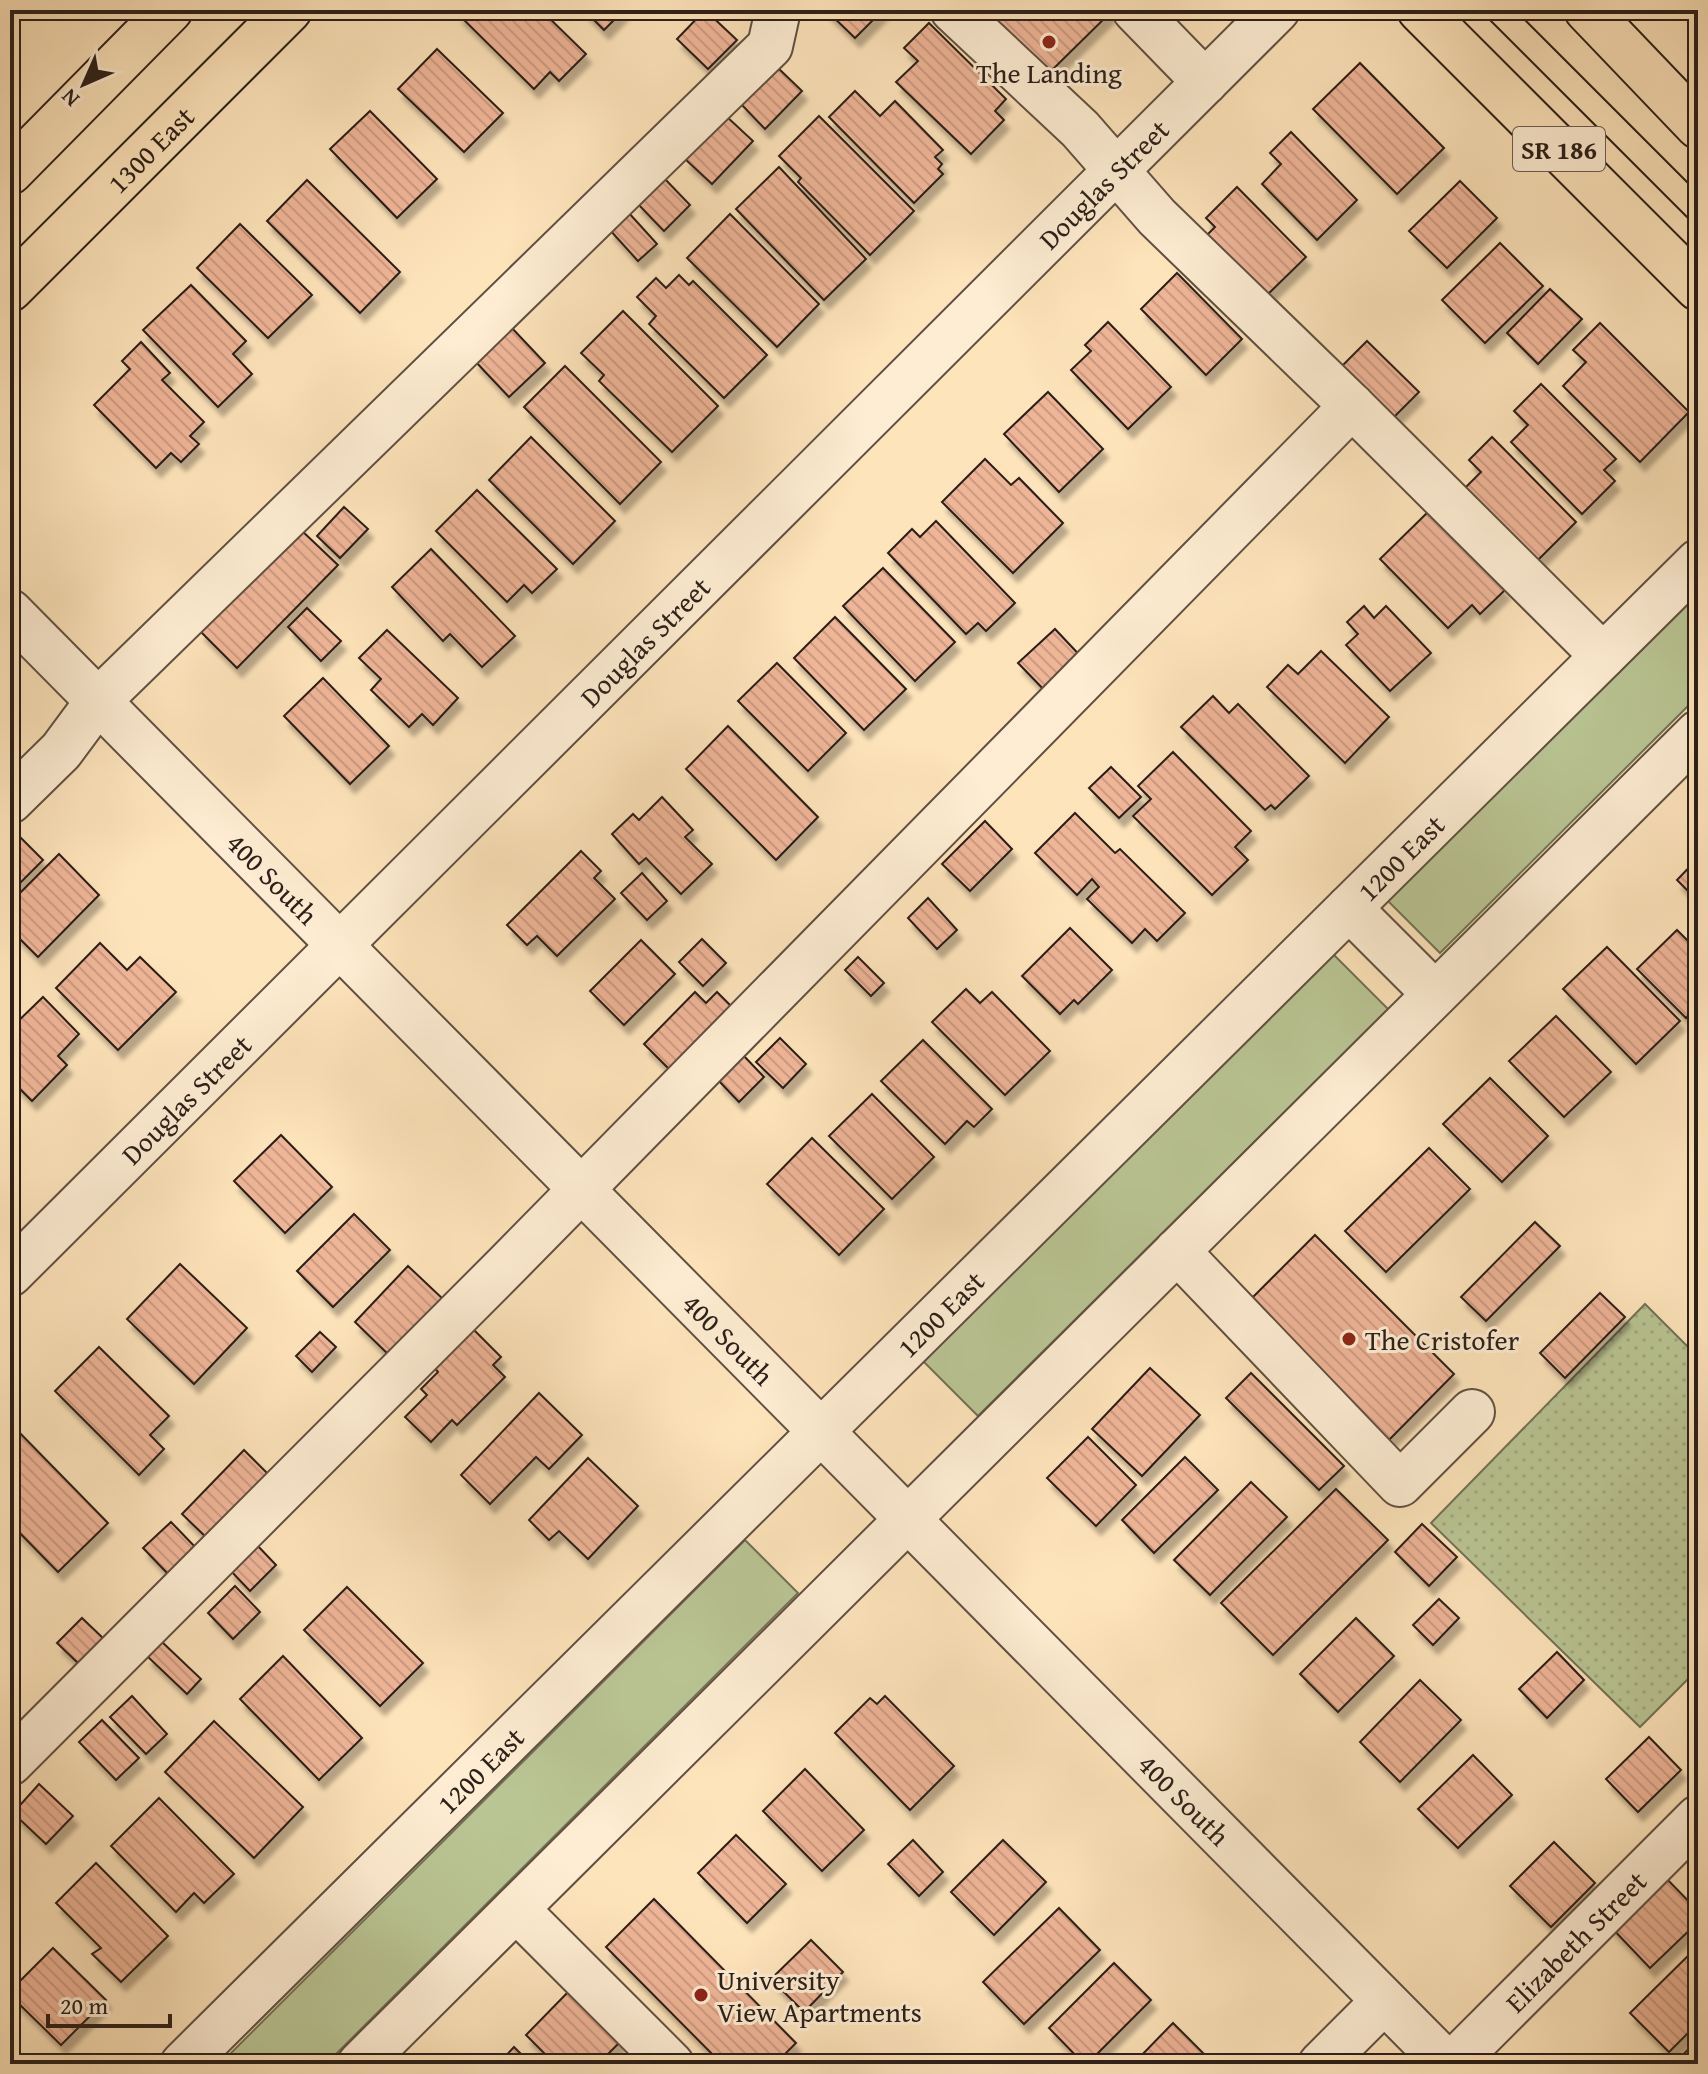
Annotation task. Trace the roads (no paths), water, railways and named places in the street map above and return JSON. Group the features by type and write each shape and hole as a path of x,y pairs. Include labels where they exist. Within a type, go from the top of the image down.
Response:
{"main road":[{"path":"10,172 170,10"},
{"name":"1300 East","path":"10,289 289,10"},
{"name":"SR 186","path":"1420,10 1698,288"},
{"path":"1587,10 1698,126"}],"street":[{"path":"10,801 61,751 98,701 770,46 778,10"},
{"path":"953,10 1080,129 1157,217 1603,656"},
{"path":"1135,10 1205,82"},
{"name":"Douglas Street","path":"10,1274 1277,10"},
{"path":"10,1763 507,1265 1352,406"},
{"name":"1200 East","path":"183,2064 1698,562"},
{"name":"400 South","path":"10,612 1449,2064"},
{"path":"360,2064 1698,733"},
{"path":"1349,908 1435,994"},
{"path":"1177,1251 1400,1484 1472,1412"},
{"name":"Elizabeth Street","path":"1449,2064 1698,1818"},
{"path":"516,1909 671,2064"},
{"path":"1321,2064 1384,2001"}],"tram line":[{"path":"1480,10 1698,228"},
{"path":"1515,10 1698,193"}],"place":[{"name":"The Landing","path":"1049,42"},
{"name":"The Cristofer","path":"1349,1339"},
{"name":"University View Apartments","path":"701,1995"}]}
